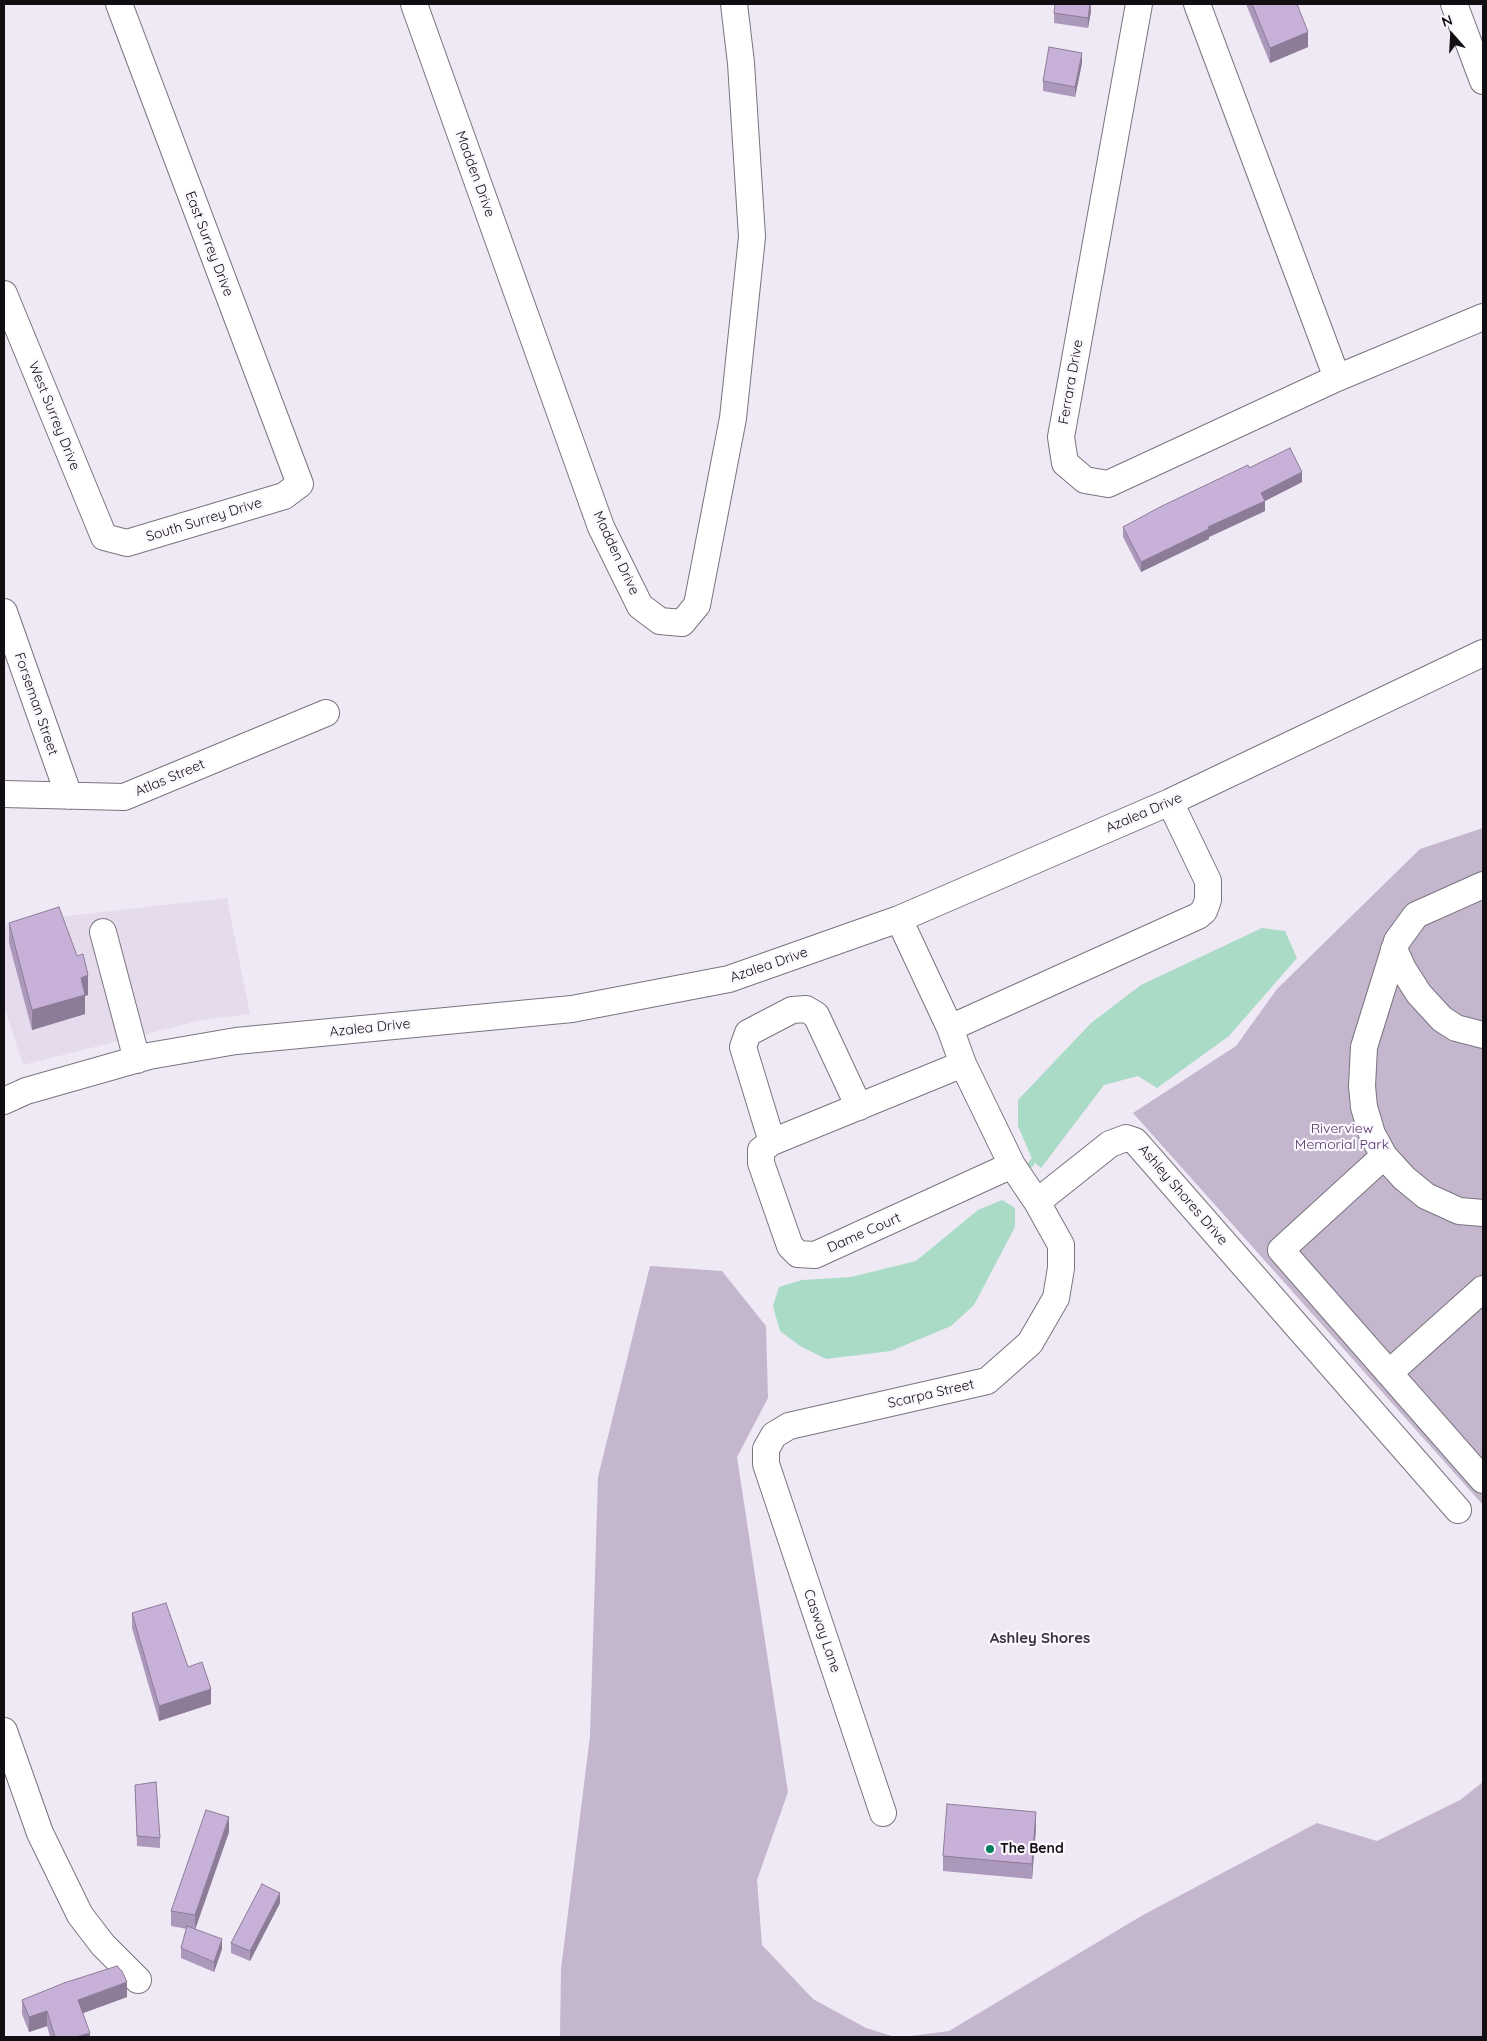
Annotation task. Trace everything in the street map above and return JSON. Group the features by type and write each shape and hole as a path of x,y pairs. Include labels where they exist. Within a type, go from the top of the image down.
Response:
{"street":[{"name":"East Surrey Drive","path":"119,4 300,484"},
{"name":"Madden Drive","path":"414,4 601,527 640,606 660,621 682,623 697,605 733,418 752,237 741,63 734,4"},
{"name":"Ferrara Drive","path":"1139,4 1061,437 1065,463 1085,480 1108,484 1337,378 1483,317"},
{"path":"1197,4 1337,378"},
{"path":"1454,4 1483,81"},
{"name":"West Surrey Drive","path":"4,294 104,537"},
{"name":"South Surrey Drive","path":"104,537 127,543 284,496 300,484"},
{"name":"Forseman Street","path":"4,612 69,796"},
{"name":"Azalea Drive","path":"4,1101 26,1090 137,1060 236,1041 572,1009 729,979 899,919 1170,802 1483,653"},
{"name":"Atlas Street","path":"4,794 124,797 326,713"},
{"path":"950,1028 1198,916 1204,910 1208,900 1208,881 1170,802"},
{"path":"1483,885 1416,915 1397,941 1364,1047 1362,1086 1364,1108 1372,1134 1384,1156 1404,1178 1426,1196 1459,1211 1483,1214"},
{"path":"899,919 950,1028 963,1064 1012,1165 1037,1202"},
{"path":"103,932 137,1060"},
{"path":"1394,949 1403,969 1419,994 1442,1020 1456,1028 1483,1035"},
{"path":"859,1107 816,1015 806,1009 792,1010 748,1033 743,1047 772,1142 859,1107 963,1064"},
{"name":"Ashley Shores Drive","path":"1037,1202 1110,1144 1126,1138 1135,1141 1458,1510"},
{"name":"Dame Court","path":"772,1142 761,1150 761,1163 790,1246 798,1254 815,1255 1012,1165"},
{"path":"1384,1156 1281,1250 1483,1480"},
{"name":"Scarpa Street","path":"766,1449 774,1435 789,1426 987,1381 1030,1343 1056,1298 1062,1268 1061,1245 1037,1202"},
{"path":"1389,1373 1483,1289"},
{"name":"Casway Lane","path":"766,1449 766,1464 883,1812"},
{"path":"4,1731 40,1833 80,1915 103,1945 138,1980"}],"shaded area":[{"path":"227,898 250,1014 202,1020 23,1065 4,1006 4,925 22,921"},
{"path":"1262,928 1285,931 1297,958 1229,1036 1157,1088 1138,1076 1104,1085 1041,1168 1033,1161 1018,1126 1018,1100 1091,1023 1141,985"},
{"path":"1002,1200 1015,1208 1015,1227 974,1305 951,1326 891,1351 826,1359 800,1346 780,1331 773,1306 779,1287 802,1280 851,1277 916,1261 978,1210"}],"green space":[{"name":"Riverview Memorial Park","path":"1483,828 1483,1505 1133,1113 1236,1046 1277,989 1420,849"},
{"path":"650,1266 722,1271 766,1326 768,1398 737,1457 788,1792 757,1880 762,1945 813,1999 866,2028 895,2037 560,2037 561,1969 590,1736 598,1477"},
{"path":"1483,1782 1483,2037 903,2037 949,2031 1143,1915 1317,1823 1377,1841 1460,1800"}],"building":[{"path":"1055,4 1090,4 1088,18 1054,13"},
{"path":"1252,4 1297,4 1308,32 1270,48"},
{"path":"1049,47 1082,53 1075,87 1043,81"},
{"path":"1290,448 1302,472 1261,493 1265,501 1208,527 1209,529 1141,562 1123,527 1248,465 1249,468"},
{"path":"59,907 77,956 83,954 88,975 81,978 85,995 32,1010 9,923"},
{"path":"166,1603 188,1667 202,1662 211,1689 159,1706 132,1613"},
{"path":"156,1782 160,1838 137,1836 135,1785"},
{"name":"The Bend","path":"947,1804 1036,1812 1032,1864 943,1856"},
{"path":"206,1810 229,1817 195,1915 171,1911"},
{"path":"262,1884 280,1893 250,1951 231,1943"},
{"path":"187,1926 222,1939 214,1962 181,1948"},
{"path":"117,1966 122,1971 127,1982 78,2000 90,2033 76,2037 55,2037 47,2011 29,2017 22,2000 64,1983"}],"waterway":[{"path":"1030,1165 1033,1161"}],"place":[{"name":"The Bend","path":"990,1849"}],"district":[{"name":"Ashley Shores","path":"1040,1638"}]}
